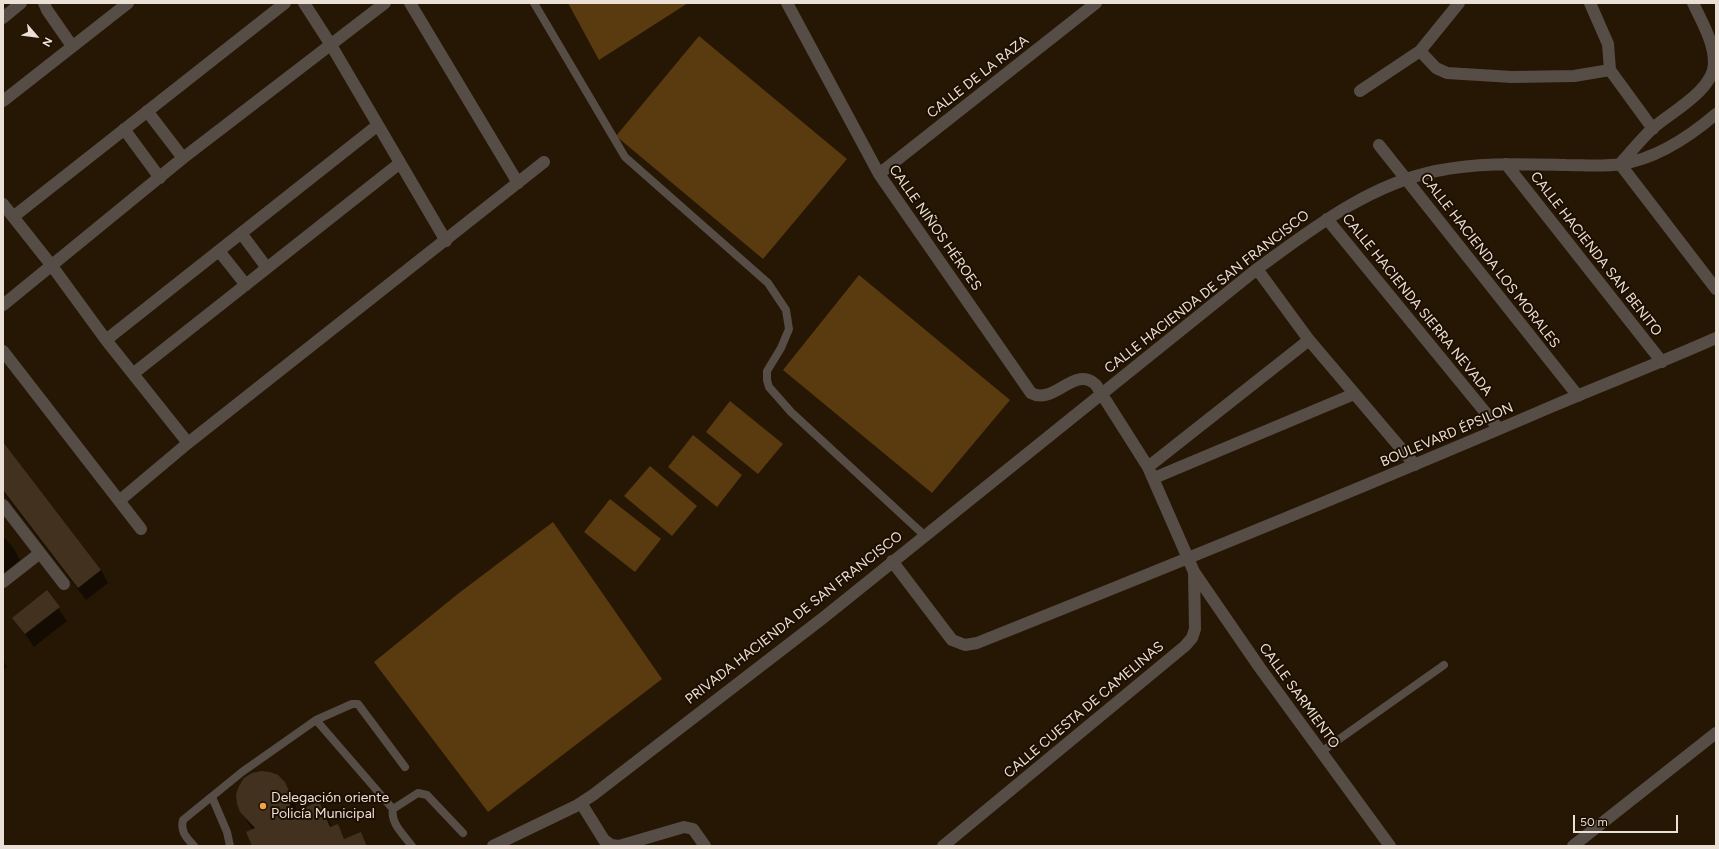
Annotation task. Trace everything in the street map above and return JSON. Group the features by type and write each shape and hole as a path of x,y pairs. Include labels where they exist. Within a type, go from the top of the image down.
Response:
{"street":[{"path":"3,18 21,3"},
{"path":"34,3 45,7 72,46"},
{"path":"3,101 128,3"},
{"path":"13,217 285,3"},
{"path":"304,3 331,45 446,241"},
{"path":"3,305 183,158 385,3"},
{"path":"410,3 518,182"},
{"name":"CALLE NIÑOS HÉROES","path":"787,3 879,174 1031,392 1036,395 1048,395 1078,380 1084,378 1091,380 1096,385 1154,478"},
{"name":"CALLE DE LA RAZA","path":"879,174 1096,3"},
{"path":"1360,91 1420,51 1458,3"},
{"path":"1590,3 1608,44 1610,70 1652,129"},
{"path":"1693,3 1712,46 1715,66 1702,90 1652,129 1620,164 1716,289"},
{"path":"1420,51 1436,68 1447,73 1512,77 1574,76 1610,70"},
{"path":"147,111 183,158"},
{"name":"CALLE HACIENDA DE SAN FRANCISCO","path":"1101,393 1257,269 1327,219 1365,197 1405,178 1437,171 1506,164 1620,164 1646,157 1668,148 1701,127 1716,114"},
{"path":"106,340 378,125"},
{"path":"124,129 160,178"},
{"name":"CALLE HACIENDA LOS MORALES","path":"1379,145 1578,396"},
{"path":"119,501 188,443 446,241 544,162"},
{"path":"134,373 400,163"},
{"name":"CALLE HACIENDA SAN BENITO","path":"1506,164 1662,362"},
{"path":"3,204 52,266 106,340 134,373 188,443"},
{"name":"CALLE HACIENDA SIERRA NEVADA","path":"1327,219 1499,429"},
{"path":"241,233 267,268"},
{"path":"219,251 246,285"},
{"path":"1257,269 1309,340 1415,465"},
{"name":"BOULEVARD ÉPSILON","path":"892,561 952,640 965,645 977,643 1189,559 1662,362 1716,338"},
{"path":"1148,467 1309,340"},
{"path":"3,351 141,529"},
{"name":"PRIVADA HACIENDA DE SAN FRANCISCO","path":"493,846 581,802 823,618 1101,393"},
{"path":"1154,478 1354,394"},
{"name":"CALLE SARMIENTO","path":"1154,478 1194,572 1260,668 1390,846"},
{"path":"3,505 64,584"},
{"path":"3,582 40,553"},
{"name":"CALLE CUESTA DE CAMELINAS","path":"943,846 1186,646 1192,638 1195,629 1194,572"},
{"path":"1573,846 1716,733"},
{"path":"581,802 604,840 611,845 620,846 684,827 693,830 705,846"}],"lane":[{"path":"534,3 625,156 768,283 786,310 789,329 781,348 767,372 769,387 791,412 924,535"},
{"path":"1321,752 1444,665"},
{"path":"194,846 182,832 181,826 183,820 242,772 316,720 352,704 358,704 405,767"},
{"path":"316,720 394,809 393,820 412,846"},
{"path":"394,809 418,793 422,793 427,795 463,832"},
{"path":"212,797 227,832 230,846"}],"shaded area":[{"path":"568,3 688,3 599,60"},
{"path":"699,36 847,159 763,259 616,136"},
{"path":"859,275 1010,400 932,493 783,370"},
{"path":"730,401 783,444 758,474 706,432"},
{"path":"693,435 742,475 717,507 668,467"},
{"path":"650,466 697,506 672,536 624,496"},
{"path":"610,499 661,539 635,572 584,532"},
{"path":"553,522 662,679 488,812 374,662 459,593"}],"building":[{"path":"3,442 101,570 78,588 3,490"},
{"path":"47,590 60,607 25,634 12,618"},
{"name":"Delegación oriente Policía Municipal","path":"261,771 278,775 285,782 289,791 291,814 319,801 330,827 338,824 344,839 361,832 367,846 252,846 246,832 255,828 240,812 236,794 244,778 252,773"}],"place":[{"name":"Delegación oriente Policía Municipal","path":"263,806"}]}
